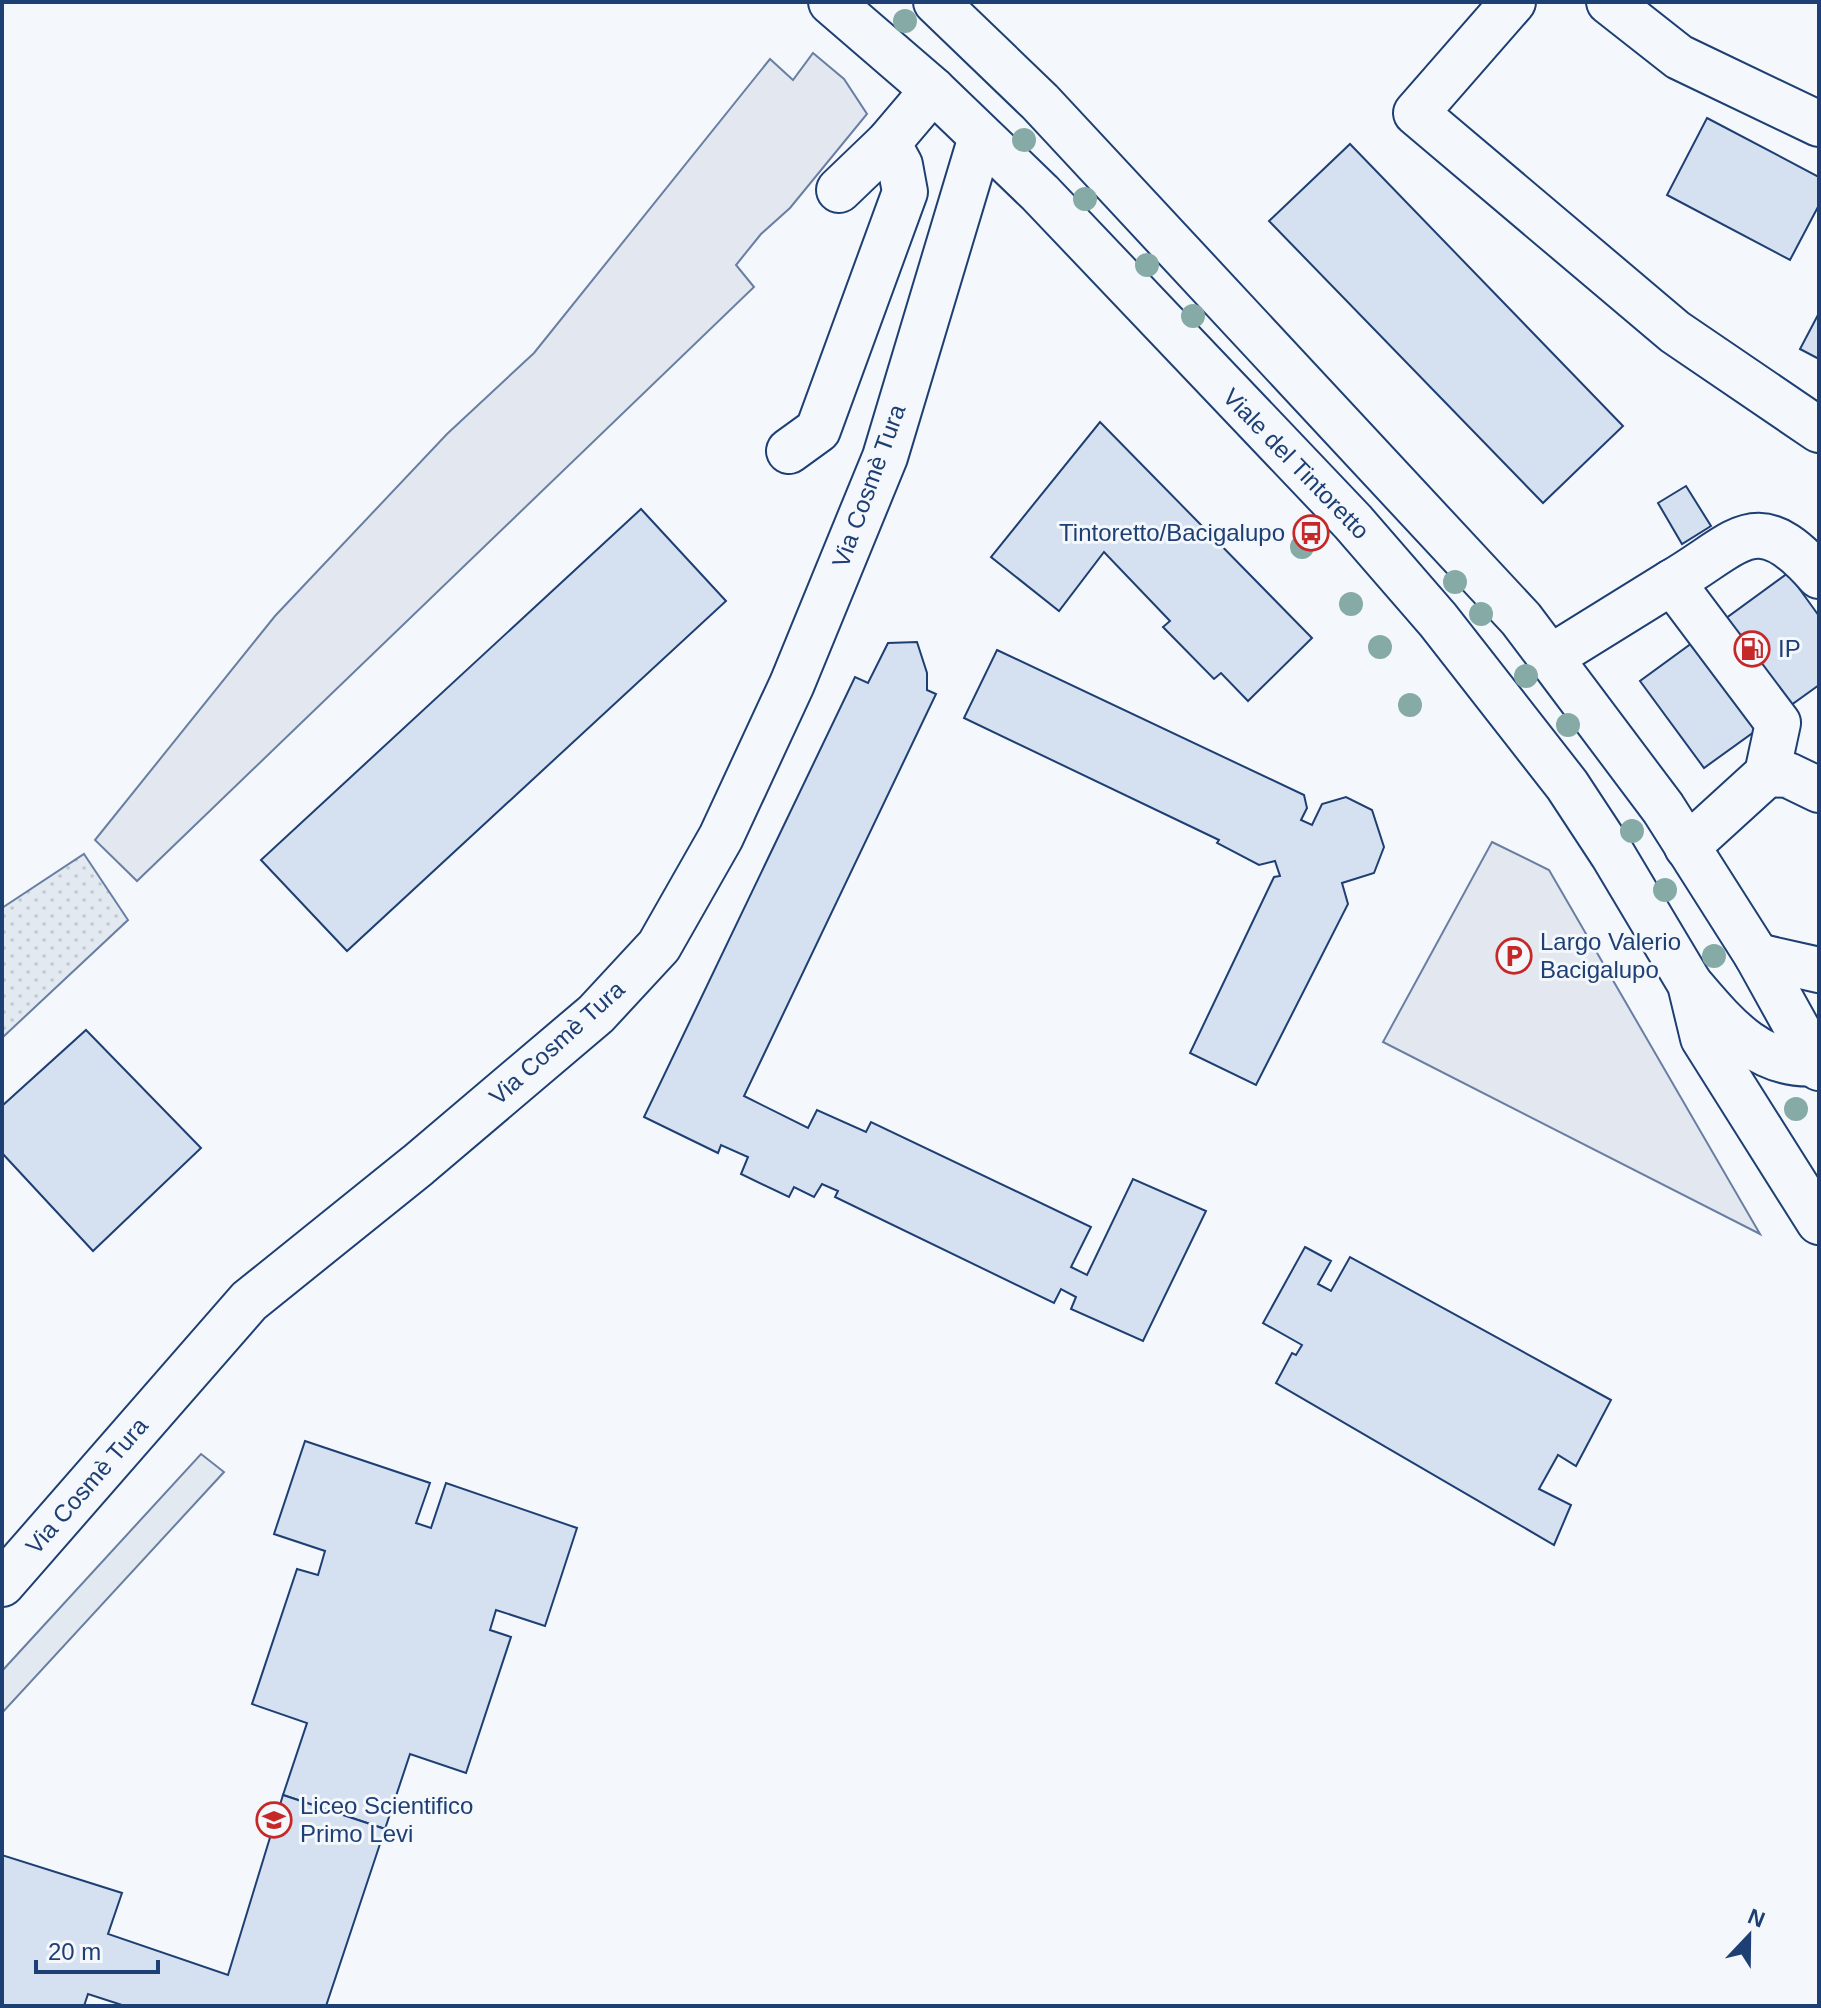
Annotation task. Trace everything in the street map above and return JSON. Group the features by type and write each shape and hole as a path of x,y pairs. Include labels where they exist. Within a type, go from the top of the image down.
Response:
{"main road":[{"name":"Viale del Tintoretto","path":"831,2 933,90 1040,193 1410,585 1567,785 1690,984"},
{"path":"936,2 1058,121 1488,580 1551,657 1654,796 1757,956 1818,1065"},
{"path":"1513,2 1416,113 1675,332 1757,391 1819,430"},
{"path":"1609,2 1679,57 1819,124"},
{"path":"839,190 888,143 933,90"},
{"path":"905,192 981,137"},
{"name":"Via Cosmè Tura","path":"2,1584 249,1301 596,1014 659,946 721,837 779,712 885,457 981,137"},
{"path":"789,451 818,430 905,192 900,165 888,143"},
{"path":"1551,657 1734,543 1756,535 1776,537 1787,543 1819,576"},
{"path":"1672,582 1778,723 1767,774 1687,847"},
{"path":"1767,774 1788,775 1819,790"},
{"path":"1757,956 1819,970"},
{"path":"1690,984 1737,1038 1776,1057 1818,1065"},
{"path":"1690,984 1703,1038 1819,1222"}],"shaded area":[{"path":"813,53 844,79 867,114 790,208 761,234 736,265 754,287 137,881 95,840 275,616 447,434 534,353 770,59 793,80"},
{"name":"Largo Valerio Bacigalupo","path":"1492,842 1549,870 1760,1234 1383,1042"},
{"path":"84,854 128,920 2,1038 2,908"},
{"path":"201,1454 224,1472 2,1713 2,1671"}],"building":[{"path":"1707,118 1819,177 1819,205 1790,260 1667,195"},
{"path":"1350,144 1623,426 1543,503 1269,221"},
{"path":"1819,313 1819,359 1800,349"},
{"path":"1100,422 1312,638 1248,701 1221,673 1214,679 1163,627 1170,621 1104,552 1059,611 991,557"},
{"path":"1686,486 1711,526 1682,544 1658,503"},
{"path":"641,509 726,601 347,951 261,860"},
{"name":"IP","path":"1788,573 1819,616 1819,685 1704,768 1640,681"},
{"path":"917,642 927,673 927,690 936,694 744,1096 808,1128 817,1110 866,1132 871,1122 1091,1227 1071,1267 1087,1275 1133,1179 1206,1211 1143,1341 1071,1309 1076,1297 1061,1289 1054,1303 835,1197 838,1191 822,1184 814,1197 794,1187 789,1197 741,1174 748,1157 721,1145 718,1153 644,1117 855,677 868,683 888,643"},
{"path":"997,650 1304,795 1307,808 1301,820 1312,825 1322,804 1346,797 1372,810 1384,847 1374,873 1342,883 1348,904 1256,1085 1190,1053 1274,877 1280,876 1275,861 1259,865 1217,843 1219,840 964,718"},
{"path":"86,1030 201,1148 93,1251 2,1153 2,1106"},
{"path":"1305,1247 1331,1261 1318,1284 1331,1291 1350,1257 1611,1400 1576,1466 1558,1455 1539,1489 1571,1505 1554,1545 1276,1383 1292,1353 1296,1355 1302,1345 1263,1323"},
{"path":"305,1441 430,1483 416,1523 431,1528 446,1483 577,1528 545,1626 496,1610 490,1630 511,1637 466,1773 410,1754 385,1829 283,1795 307,1723 252,1704 297,1569 318,1575 325,1551 274,1534"},
{"path":"283,1795 385,1829 326,2006 125,2006 88,1994 84,2006 2,2006 2,1855 122,1893 108,1934 228,1975"}],"place":[{"name":"Tintoretto/Bacigalupo","path":"1311,533"},
{"name":"IP","path":"1752,649"},
{"name":"Largo Valerio Bacigalupo","path":"1514,956"},
{"name":"Liceo Scientifico Primo Levi","path":"274,1820"}]}
